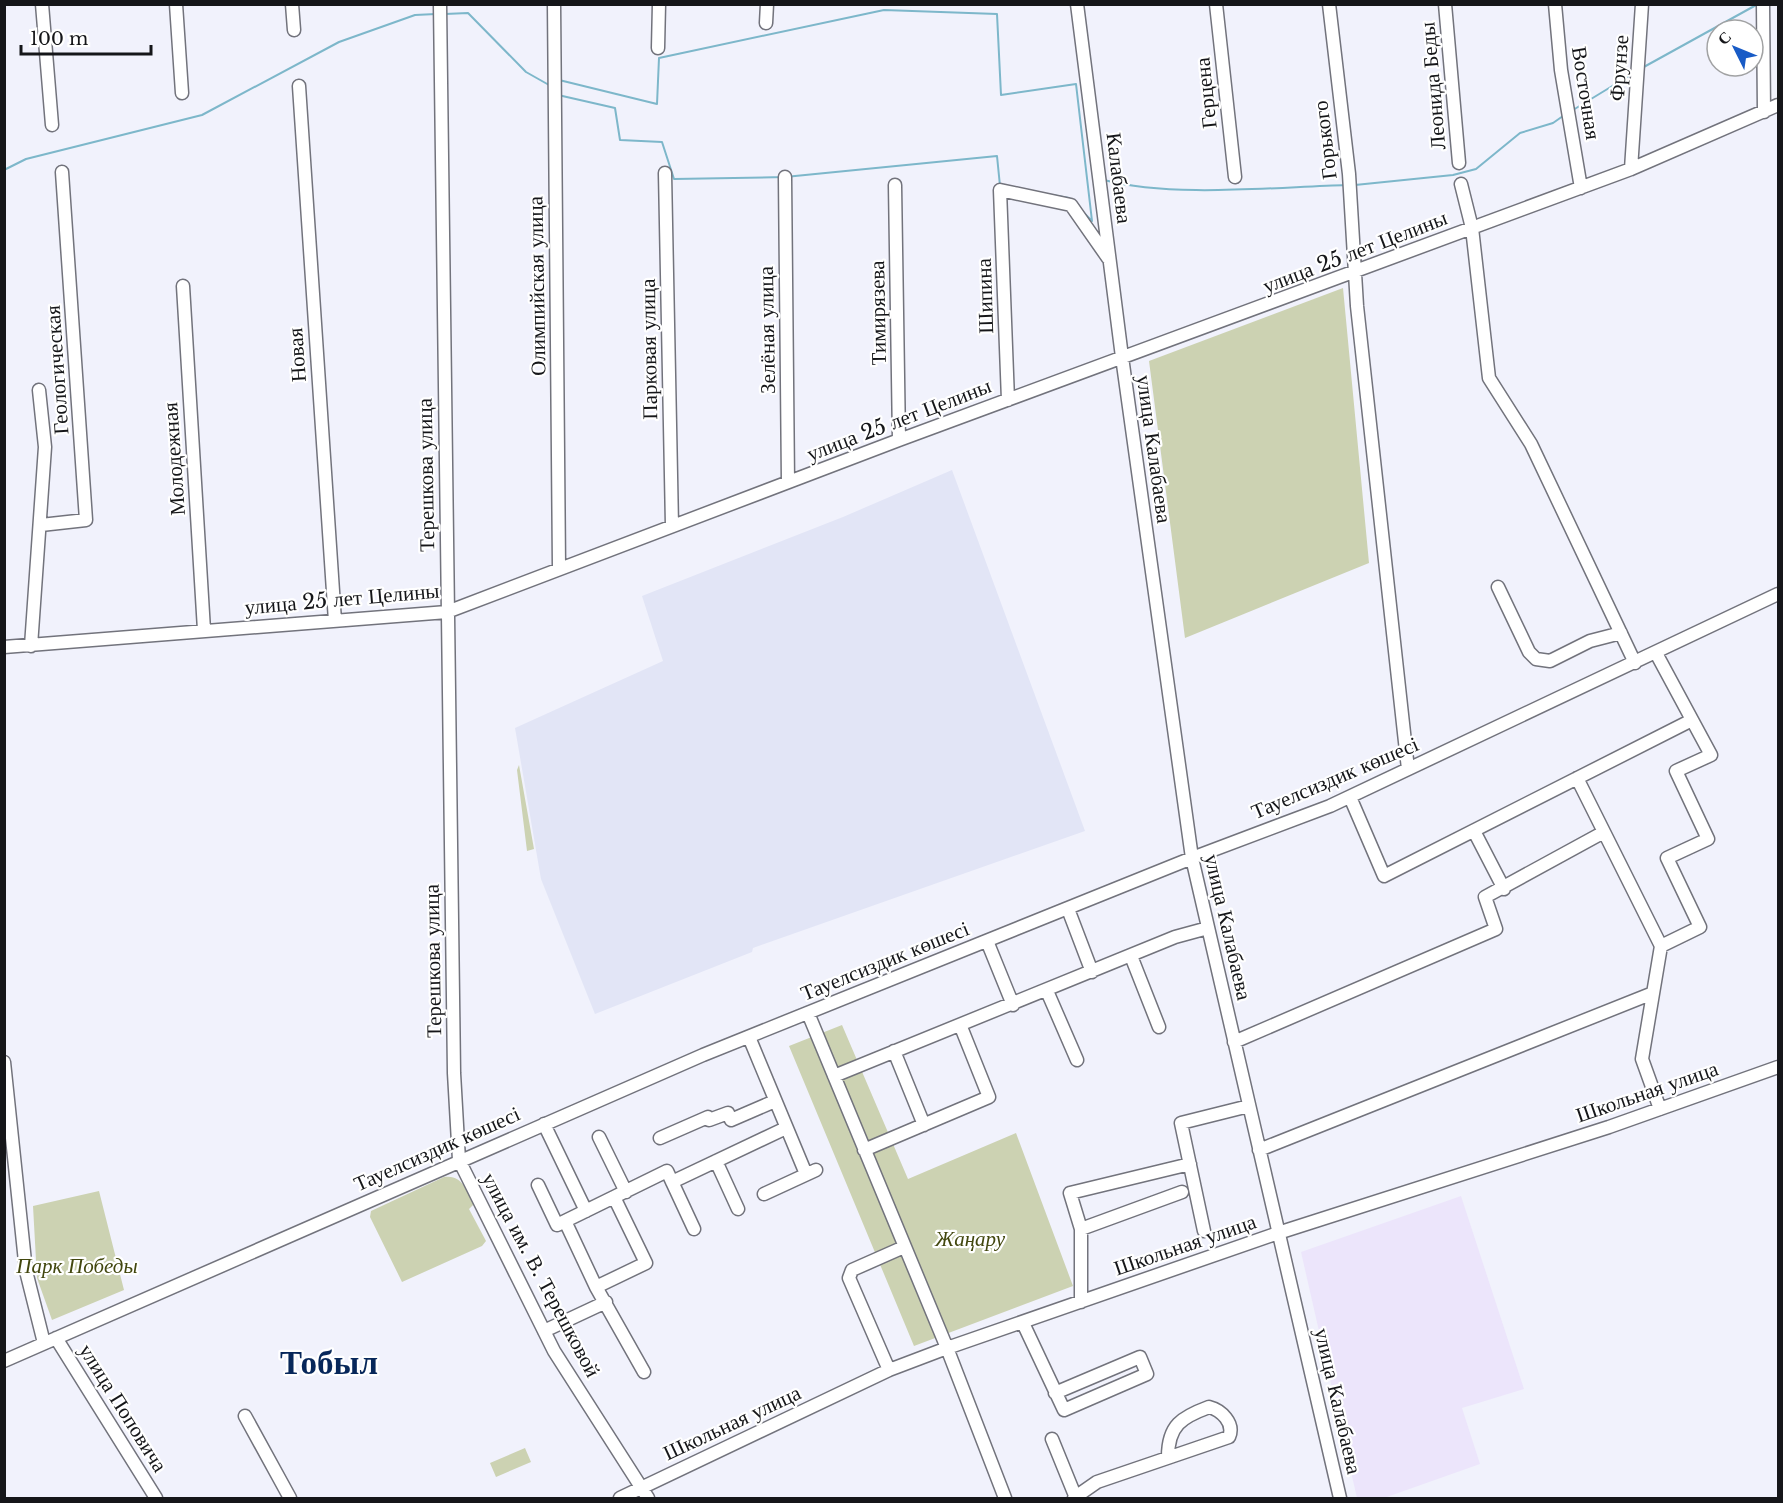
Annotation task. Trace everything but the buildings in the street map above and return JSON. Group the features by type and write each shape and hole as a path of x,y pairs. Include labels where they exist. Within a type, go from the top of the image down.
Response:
{"street":[{"path":"42,4 52,125"},
{"path":"176,4 182,93"},
{"path":"292,4 294,30"},
{"name":"Терешкова улица","path":"440,4 454,1073 459,1160"},
{"name":"Олимпийская улица","path":"554,4 559,567"},
{"path":"658,48 659,4"},
{"path":"766,22 767,4"},
{"name":"Калабаева","path":"1077,4 1122,357"},
{"name":"Герцена","path":"1216,4 1235,177"},
{"name":"Горького","path":"1329,4 1349,174 1357,306 1408,769"},
{"name":"Леонида Беды","path":"1445,4 1459,163"},
{"name":"Восточная","path":"1555,4 1561,70 1581,188"},
{"name":"Фрунзе","path":"1631,169 1642,4"},
{"path":"1763,4 1764,112"},
{"name":"Новая","path":"299,86 334,621"},
{"name":"улица 25 лет Целины","path":"4,647 447,612 559,567 1631,169 1779,105"},
{"name":"Геологическая","path":"41,525 86,520 62,172"},
{"name":"Парковая улица","path":"665,173 672,526"},
{"name":"Зелёная улица","path":"785,177 788,482"},
{"path":"1461,184 1472,228 1489,378 1531,444 1635,663"},
{"name":"Тимирязева","path":"895,185 899,440"},
{"name":"Шипина","path":"1008,400 1000,190 1071,205 1109,260"},
{"name":"Молодежная","path":"183,285 204,630"},
{"name":"улица Калабаева","path":"1122,357 1192,858 1340,1498"},
{"name":"Геологическая","path":"31,646 45,447 39,390"},
{"path":"1498,587 1529,652 1536,659 1550,661 1590,641 1621,633"},
{"name":"Тауелсиздик көшесі","path":"4,1361 459,1160 749,1037 1350,796 1779,594"},
{"path":"1656,653 1711,755 1676,771 1708,839 1667,858 1700,927 1661,946"},
{"path":"1350,796 1384,876 1692,720"},
{"path":"1577,778 1661,946 1642,1059 1660,1109"},
{"path":"1474,831 1504,889"},
{"path":"1234,1042 1496,929 1485,897 1504,889 1604,832"},
{"path":"1068,909 1092,972"},
{"path":"834,1076 957,1025 961,1027 1175,937 1208,928"},
{"path":"987,941 1013,1005"},
{"path":"1131,956 1158,1027"},
{"path":"1047,991 1077,1060"},
{"path":"1259,1150 1653,993"},
{"path":"808,1013 1005,1498"},
{"path":"864,1150 989,1097 961,1027"},
{"path":"749,1037 786,1128 811,1172 764,1194"},
{"path":"894,1051 924,1125"},
{"path":"4,1062 26,1271 44,1343"},
{"name":"Школьная улица","path":"620,1498 645,1493 889,1370 946,1348 1278,1233 1660,1109 1779,1067"},
{"path":"660,1138 708,1117 709,1120 728,1113 731,1120 775,1101"},
{"path":"1204,1231 1181,1123 1249,1106"},
{"path":"544,1124 586,1211"},
{"path":"672,1182 786,1128"},
{"path":"599,1137 626,1192"},
{"name":"улица им. В. Терешковой","path":"459,1160 544,1331 645,1493"},
{"path":"716,1161 738,1209"},
{"path":"1081,1302 1080,1229 1070,1193 1190,1164"},
{"path":"538,1185 557,1225 667,1171 694,1229"},
{"path":"1080,1229 1182,1192"},
{"path":"596,1287 646,1263 614,1197"},
{"path":"565,1221 596,1287 644,1372"},
{"path":"889,1370 849,1278 852,1269 904,1247"},
{"path":"544,1331 606,1302"},
{"path":"1023,1323 1055,1393 1064,1410 1147,1374 1140,1357 1055,1393"},
{"name":"улица Поповича","path":"56,1338 156,1498"},
{"path":"1052,1439 1075,1498 1097,1482 1229,1437 1230,1426 1222,1413 1209,1407 1183,1417 1173,1429 1168,1457"},
{"path":"245,1416 290,1498"}],"shaded area":[{"path":"952,470 1085,831 753,948 752,952 595,1014 541,879 515,728 663,661 642,596 843,517"},
{"path":"1461,1196 1524,1389 1462,1408 1480,1464 1384,1498 1357,1498 1301,1252"}],"green space":[{"path":"1343,288 1369,563 1185,638 1149,361"},
{"path":"519,765 534,849 527,851 517,770"},
{"name":"Жаңару","path":"842,1025 908,1179 1016,1133 1073,1286 914,1346 789,1046"},
{"path":"444,1177 455,1178 466,1189 474,1204 469,1209 486,1241 482,1246 402,1282 370,1217 371,1211"},
{"name":"Парк Победы","path":"99,1191 124,1290 52,1320 37,1278 33,1206"},
{"path":"525,1448 531,1462 496,1477 490,1463"}],"waterway":[{"path":"1642,68 1758,4"},
{"path":"884,10 997,14 1001,95 1076,84 1092,221 1069,198 1000,186 997,156 785,177 674,179 662,142 620,140 615,108 558,95 555,79 657,104 659,58 884,10"},
{"path":"445,14 468,13 526,72 549,85"},
{"path":"4,170 26,159 202,115 339,42 415,15 436,14"},
{"path":"1573,110 1632,74"},
{"path":"1355,185 1453,175 1476,169 1520,133 1553,123 1563,116"},
{"path":"1104,180 1161,189 1192,190 1347,185"}],"district":[{"name":"Тобыл","path":"329,1362"}]}
